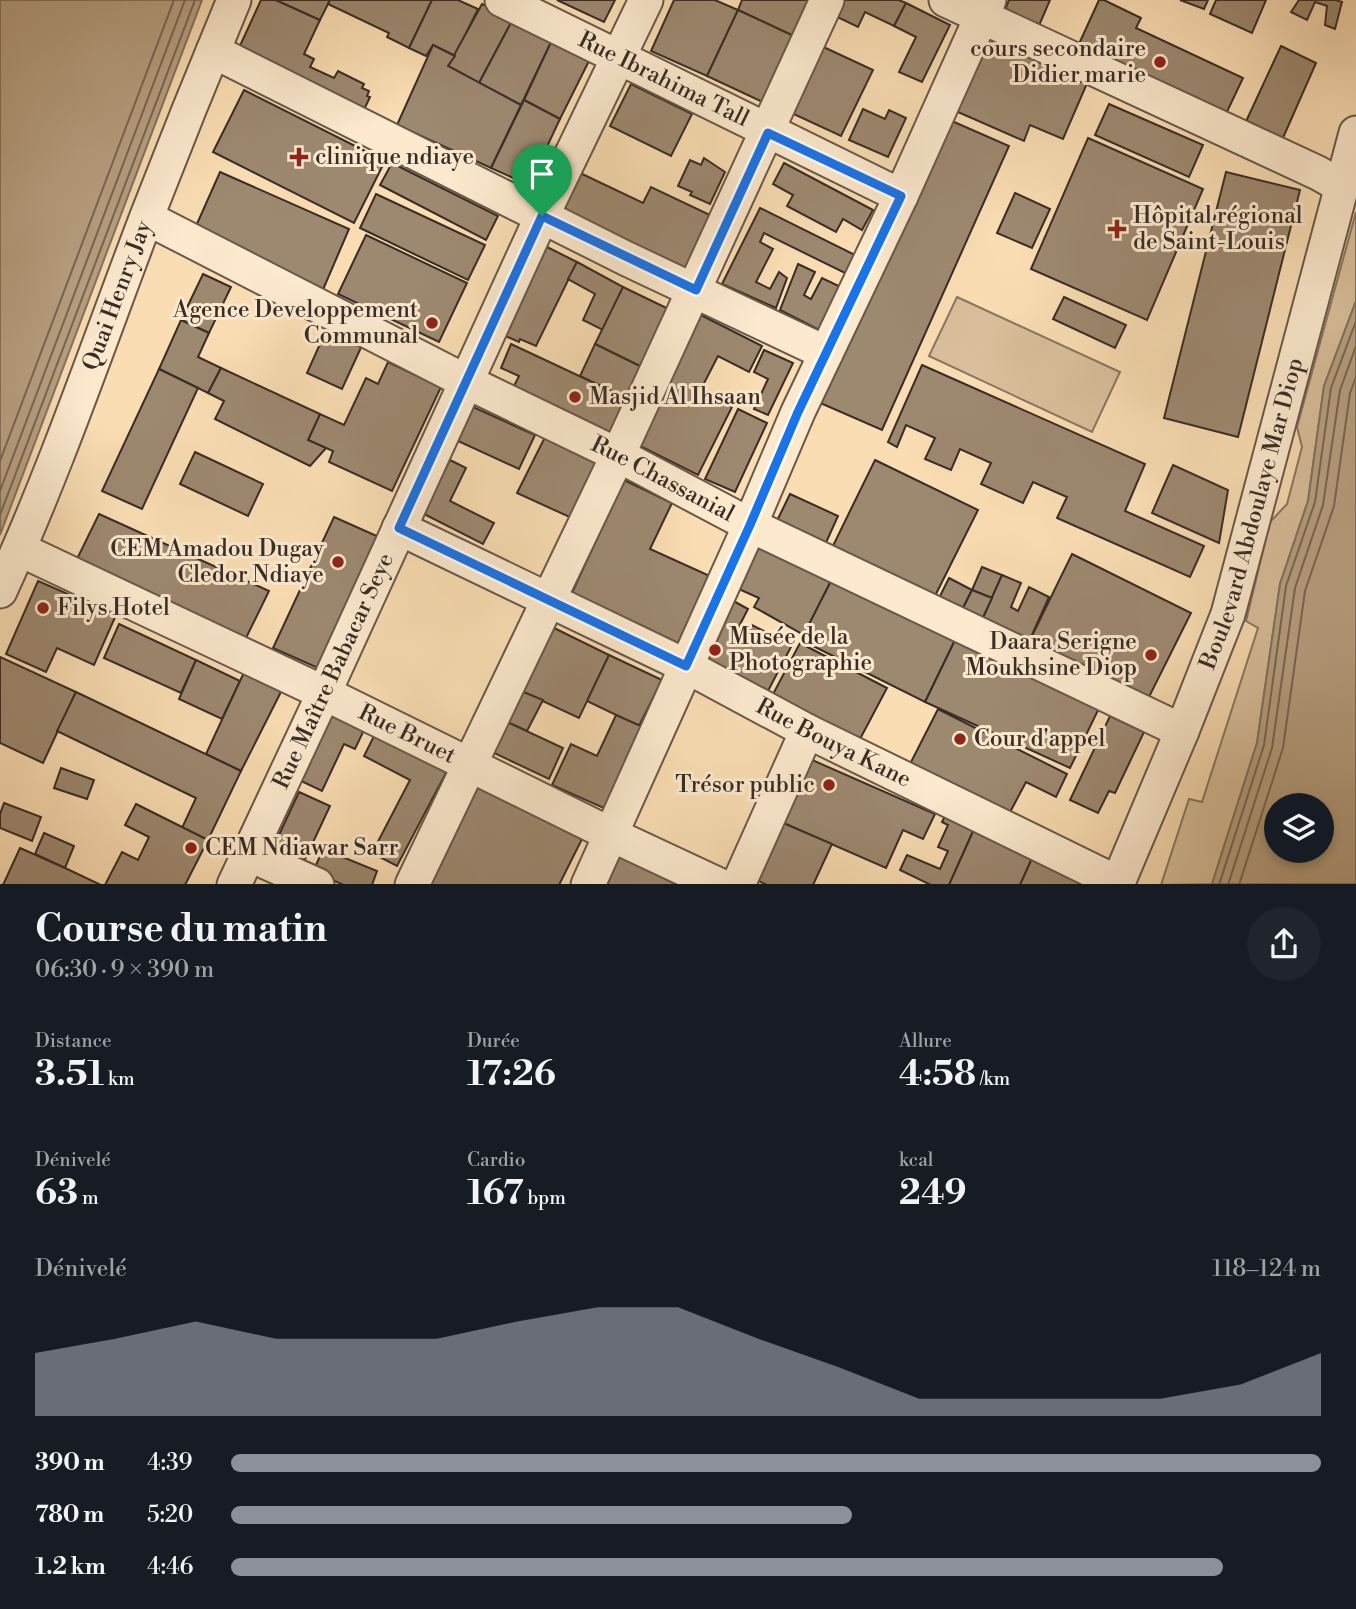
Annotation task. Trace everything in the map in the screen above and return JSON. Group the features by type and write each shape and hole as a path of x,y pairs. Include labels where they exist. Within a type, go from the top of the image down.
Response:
{"street":[{"name":"Quai Henry Jay","path":"0,591 99,348 147,218 234,0"},
{"name":"Rue Ibrahima Tall","path":"502,0 901,196"},
{"name":"Rue Maître Babacar Seye","path":"234,884 542,216 646,0"},
{"path":"412,884 696,290 827,0"},
{"path":"946,0 986,8 1341,186"},
{"path":"588,884 798,412 901,196 986,8"},
{"path":"213,51 542,216 826,353"},
{"name":"Boulevard Abdoulaye Mar Diop","path":"1117,884 1228,614 1356,133"},
{"name":"Rue Chassanial","path":"147,218 750,525 1182,731"},
{"name":"Rue Bouya Kane","path":"399,528 686,666 807,731 1117,884"},
{"name":"Rue Bruet","path":"19,549 719,884"},
{"path":"738,884 807,731"},
{"path":"248,854 317,884"}],"shaded area":[{"path":"1356,212 1356,301 1324,386 1308,501 1280,584 1257,743 1212,884 1161,884 1189,799 1202,802 1258,628 1246,621 1270,522 1287,504 1302,447 1297,427"},
{"path":"957,297 1120,372 1092,432 929,356"}],"water":[{"path":"0,0 202,0 0,535"},
{"path":"1356,301 1356,884 1212,884 1257,743 1280,584 1308,501 1324,386"}],"building":[{"path":"261,0 276,0 320,20 304,54 314,59 310,67 334,78 338,71 364,84 362,88 369,91 367,96 370,97 361,116 238,50"},
{"path":"276,0 330,0 320,20"},
{"path":"330,0 432,0 409,48 387,37 389,33 328,4"},
{"path":"432,0 458,0 478,9 455,56 433,45 426,56 409,48"},
{"path":"557,0 615,0 604,22"},
{"path":"674,0 715,0 738,10 707,76 651,51"},
{"path":"742,0 818,0 800,39 738,10"},
{"path":"835,0 899,0 906,3 894,26 865,12 858,27 829,13"},
{"name":"cours secondaire Didier marie","path":"1009,0 1050,0 1038,28 1004,13"},
{"name":"cours secondaire Didier marie","path":"1099,0 1141,18 1136,28 1243,78 1225,116 1078,46"},
{"path":"1180,0 1208,0 1204,9"},
{"path":"1216,0 1266,0 1252,33 1210,14"},
{"path":"1299,0 1342,2 1335,29 1325,25 1327,6 1315,2 1307,20 1291,12"},
{"path":"906,3 950,25 922,82 899,72 916,37 894,26"},
{"path":"482,4 513,19 479,83 448,66"},
{"path":"738,10 800,39 769,105 707,76"},
{"path":"513,19 552,40 521,105 479,83"},
{"path":"984,35 1088,81 1063,139 1030,125 1024,141 951,109"},
{"path":"552,40 590,59 560,119 524,100"},
{"path":"817,44 873,70 841,136 785,110"},
{"path":"433,45 455,56 448,66 521,105 491,168 397,125"},
{"path":"1281,46 1316,63 1279,147 1242,130"},
{"path":"631,84 692,114 671,156 610,126"},
{"name":"clinique ndiaye","path":"244,90 385,161 354,223 213,152"},
{"path":"524,100 560,119 529,185 491,168"},
{"path":"1109,104 1203,145 1189,177 1095,135"},
{"path":"863,109 885,119 889,110 906,118 888,157 849,140"},
{"path":"945,118 1009,146 882,430 818,402"},
{"name":"Hôpital régional de Saint-Louis","path":"1088,138 1203,189 1147,320 1031,269"},
{"path":"704,158 725,172 710,204 678,186 690,160 701,165"},
{"path":"392,163 498,216 486,240 380,185"},
{"path":"784,163 873,210 862,230 843,219 836,232 787,206 793,195 773,184"},
{"path":"220,172 349,229 322,292 192,235"},
{"path":"578,172 643,203 651,187 712,216 683,274 558,214"},
{"path":"1226,172 1300,190 1238,437 1164,418"},
{"path":"1015,193 1050,209 1032,248 997,233"},
{"path":"376,194 485,245 468,280 360,228"},
{"path":"760,208 861,258 851,276 764,233 760,242 773,249 756,282 770,289 779,272 787,278 776,308 722,284"},
{"path":"366,235 467,283 439,342 338,294"},
{"path":"545,246 577,262 536,346 503,335"},
{"path":"577,262 623,287 603,330 583,320 595,294 568,279"},
{"path":"798,264 815,272 804,295 811,299 822,278 845,289 825,333 780,310"},
{"path":"203,274 231,287 209,333 181,320"},
{"path":"623,287 681,315 652,372 595,344"},
{"path":"1064,297 1126,325 1115,348 1053,319"},
{"path":"695,312 762,346 749,372 718,356 700,391 732,407 698,475 630,441"},
{"path":"181,320 209,333 198,357 221,368 208,393 159,369"},
{"path":"328,326 364,341 342,389 307,373"},
{"name":"Masjid Al Ihsaan","path":"511,344 637,403 619,440 512,390 519,376 501,368"},
{"path":"595,344 652,372 637,403 580,376"},
{"path":"764,350 793,363 768,415 754,409 768,379 754,372"},
{"path":"388,362 441,387 392,491 329,462 333,451 308,440 320,414 344,425 366,378 378,384"},
{"path":"922,365 1145,464 1125,511 1204,546 1190,577 1057,518 1067,497 1033,482 1023,503 981,484 991,463 960,449 951,470 925,459 935,438 906,425 897,447 888,442"},
{"path":"221,368 320,414 308,440 326,448 310,466 215,419 224,401 208,393"},
{"path":"159,369 198,388 142,509 102,491"},
{"path":"473,407 535,435 519,469 458,441"},
{"path":"738,409 767,423 735,492 705,479"},
{"path":"545,437 599,463 574,519 517,493"},
{"path":"195,452 263,484 248,516 180,484"},
{"path":"450,460 466,468 450,501 494,523 483,544 422,513"},
{"path":"875,460 978,510 929,608 827,558"},
{"path":"1173,465 1228,490 1219,543 1152,513"},
{"path":"624,480 672,503 650,549 712,577 680,645 571,595"},
{"path":"790,494 838,516 820,556 774,527"},
{"path":"99,514 269,591 246,638 76,561"},
{"path":"334,517 379,537 318,668 273,648"},
{"path":"757,533 834,575 804,635 754,607 759,598 732,586"},
{"path":"1072,554 1191,613 1145,705 1027,646"},
{"path":"982,567 1002,575 992,598 972,590"},
{"path":"834,575 957,636 925,702 801,640"},
{"path":"1002,575 1021,583 1011,607 1018,611 1029,587 1049,597 1027,646 980,624"},
{"path":"949,578 972,590 960,614 937,602"},
{"path":"38,581 116,615 94,665 57,648 46,672 6,654"},
{"path":"972,590 992,598 980,624 960,614"},
{"path":"728,598 748,609 734,636 743,641 752,625 792,645 768,691 698,655"},
{"path":"119,624 196,660 181,693 104,658"},
{"path":"552,627 609,655 579,718 521,691"},
{"path":"957,636 1102,702 1070,768 925,702"},
{"path":"800,643 887,688 859,741 772,696"},
{"path":"609,655 662,680 639,726 587,701"},
{"path":"0,657 76,692 43,763 0,743"},
{"path":"196,660 240,681 222,719 179,699"},
{"path":"246,668 284,686 241,771 206,754"},
{"path":"521,691 543,700 527,731 505,721"},
{"path":"76,692 241,771 208,840 182,828 196,798 57,731"},
{"name":"Cour d'appel","path":"938,709 1067,774 1056,797 1026,782 1007,818 908,768"},
{"path":"330,710 365,728 355,749 344,744 322,791 297,779"},
{"path":"616,715 643,727 606,809 552,785 571,744 597,756"},
{"path":"1110,716 1144,732 1115,793 1109,791 1098,813 1070,800"},
{"path":"505,721 563,748 549,779 490,751"},
{"path":"375,734 447,771 397,866 372,853 410,780 364,756"},
{"name":"Trésor public","path":"803,756 935,814 923,839 903,830 886,868 774,819"},
{"path":"61,768 94,780 87,799 54,788"},
{"path":"478,776 587,829 560,884 426,884"},
{"path":"299,792 330,806 302,866 271,852"},
{"path":"4,803 41,817 32,841 0,828 0,814"},
{"path":"136,804 208,840 186,884 106,884 122,852 138,860 149,837 125,825"},
{"path":"946,814 975,827 949,884 929,884 900,870 907,855 940,869 948,851 938,847 948,825 942,822"},
{"path":"774,819 832,844 813,884 765,884 748,876"},
{"path":"975,827 1033,856 1020,884 949,884"},
{"path":"44,833 74,846 65,868 35,854"},
{"path":"20,848 99,884 3,884"},
{"path":"323,849 377,871 372,884 342,884 313,872"},
{"path":"622,849 706,884 607,884"},
{"path":"1033,856 1091,884 1020,884"}],"place":[{"name":"cours secondaire Didier marie","path":"1160,62"},
{"name":"clinique ndiaye","path":"299,157"},
{"name":"Hôpital régional de Saint-Louis","path":"1117,229"},
{"name":"Agence Developpement Communal","path":"432,323"},
{"name":"Masjid Al Ihsaan","path":"575,397"},
{"name":"CEM Amadou Dugay Cledor Ndiaye","path":"338,562"},
{"name":"Filys Hotel","path":"43,608"},
{"name":"Musée de la Photographie","path":"715,650"},
{"name":"Daara Serigne Moukhsine Diop","path":"1151,655"},
{"name":"Cour d'appel","path":"960,739"},
{"name":"Trésor public","path":"829,785"},
{"name":"CEM Ndiawar Sarr","path":"191,848"}],"route":[{"path":"768,133 901,196 798,412 686,666 399,528 542,216 696,290 768,133"}]}
